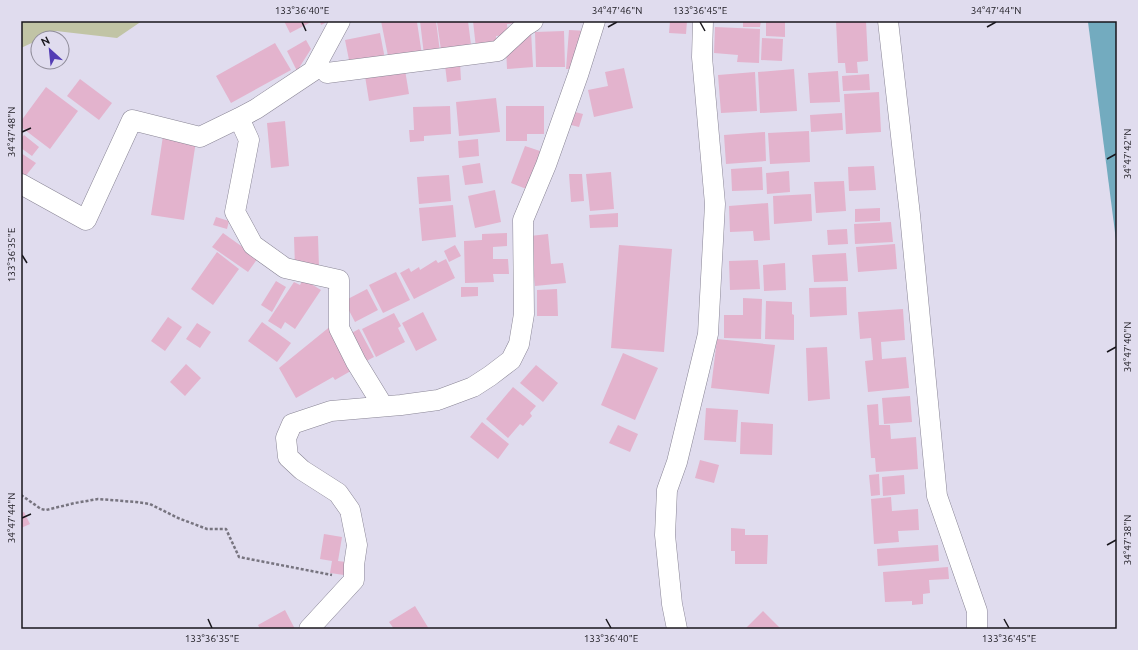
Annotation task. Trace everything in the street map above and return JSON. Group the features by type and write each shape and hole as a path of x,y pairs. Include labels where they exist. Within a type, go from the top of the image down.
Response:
{"street":[{"path":"21,184 86,220 132,120 200,137 256,110 313,70 340,21"},
{"path":"327,73 498,52 525,26 533,21"},
{"path":"309,629 354,580 356,545 350,510 338,493 302,470 288,457 286,438 292,424 331,411 438,400 473,387 511,360 519,344 524,314 523,220 546,165 595,21"},
{"path":"677,629 672,604 665,535 667,490 677,462 708,334 715,204 702,57 703,21"},
{"path":"888,21 910,215 937,496 977,611 977,629"},
{"path":"239,118 249,140 235,212 253,245 284,268 339,280 339,328 356,362 383,406"}],"path":[{"path":"21,495 41,509 46,510 98,499 150,504 178,518 207,529 226,529 239,557 354,580"}],"green space":[{"path":"21,21 142,21 117,38 70,33 70,30 30,30 30,44 21,48"}],"water":[{"path":"1117,21 1117,248 1088,22"}],"building":[{"path":"284,21 313,21 290,33"},
{"path":"320,21 329,21 321,25"},
{"path":"381,21 417,22 422,55 389,61"},
{"path":"420,21 436,21 440,52 424,55"},
{"path":"468,21 471,45 441,50 437,22"},
{"path":"473,21 524,22 507,24 508,35 496,36 497,45 476,48"},
{"path":"670,21 687,21 686,34 669,33"},
{"path":"743,21 761,21 760,27 743,27"},
{"path":"766,21 785,21 785,37 766,36"},
{"path":"836,21 866,21 868,61 857,62 858,73 846,73 845,63 838,63"},
{"path":"715,27 760,29 759,63 737,62 738,55 714,53"},
{"path":"569,30 587,31 574,69 566,69"},
{"path":"531,31 533,67 507,69 506,48"},
{"path":"564,31 565,67 536,67 535,32"},
{"path":"380,33 385,59 350,65 345,40"},
{"path":"762,38 783,39 782,61 761,60"},
{"path":"306,40 311,49 297,71 287,51"},
{"path":"275,43 291,70 231,103 216,76"},
{"path":"460,63 461,80 447,82 445,65"},
{"path":"624,68 633,108 594,117 588,90 608,86 605,72"},
{"path":"794,69 797,111 760,113 758,72"},
{"path":"405,70 409,94 369,101 365,76"},
{"path":"838,71 840,102 810,103 808,73"},
{"path":"755,72 757,111 721,113 718,75"},
{"path":"869,74 870,90 843,91 842,76"},
{"path":"80,79 112,103 99,120 67,96"},
{"path":"46,87 78,111 50,149 21,127 21,121"},
{"path":"879,92 881,132 846,134 844,94"},
{"path":"496,98 500,132 459,136 456,102"},
{"path":"450,106 451,134 424,136 424,141 410,142 409,130 414,130 413,107"},
{"path":"506,106 544,106 544,134 527,134 527,141 506,141"},
{"path":"575,112 583,114 579,127 571,125"},
{"path":"842,113 843,130 811,132 810,115"},
{"path":"285,121 289,166 271,168 267,123"},
{"path":"809,131 810,162 770,164 768,133"},
{"path":"765,132 766,161 726,164 724,135"},
{"path":"24,135 39,147 32,156 21,148 21,139"},
{"path":"163,136 196,141 184,220 151,215"},
{"path":"478,139 479,156 459,158 458,141"},
{"path":"525,146 543,152 529,190 511,183"},
{"path":"21,153 36,163 24,178 21,176"},
{"path":"480,163 483,183 465,185 462,166"},
{"path":"874,166 876,190 849,191 848,167"},
{"path":"762,167 763,190 732,191 731,169"},
{"path":"789,171 790,192 767,194 766,173"},
{"path":"611,172 614,209 590,211 586,174"},
{"path":"569,174 582,174 584,201 571,202"},
{"path":"449,175 451,201 419,204 417,177"},
{"path":"844,181 846,211 816,213 814,182"},
{"path":"495,190 501,222 475,228 468,196"},
{"path":"811,194 812,221 774,224 773,196"},
{"path":"768,203 770,240 754,241 753,231 730,232 729,206"},
{"path":"453,205 456,237 422,241 419,208"},
{"path":"880,208 880,221 855,222 855,209"},
{"path":"618,213 618,227 590,228 589,215"},
{"path":"216,217 229,221 227,229 213,225"},
{"path":"891,222 893,242 855,244 854,224"},
{"path":"847,229 848,244 828,245 827,230"},
{"path":"223,233 258,258 248,272 212,247"},
{"path":"507,233 507,246 493,247 493,259 508,259 509,274 493,274 494,282 465,283 464,241 482,240 482,234"},
{"path":"548,234 551,264 563,263 566,283 535,286 530,236"},
{"path":"318,236 319,268 295,268 294,237"},
{"path":"895,244 897,269 858,272 856,247"},
{"path":"455,245 461,256 449,262 444,251"},
{"path":"619,245 672,249 664,352 611,348"},
{"path":"217,252 239,269 213,305 191,289"},
{"path":"846,253 848,281 814,282 812,255"},
{"path":"446,259 455,278 414,299 400,273 409,268 411,272 419,267 420,270 436,260 438,263"},
{"path":"758,260 760,289 730,290 729,261"},
{"path":"785,263 786,290 764,291 763,265"},
{"path":"396,272 410,300 383,313 369,285"},
{"path":"303,279 321,290 295,329 285,322 281,329 268,321 294,282 300,285"},
{"path":"276,281 286,287 272,312 261,305"},
{"path":"461,287 478,287 478,296 461,297"},
{"path":"846,287 847,315 810,317 809,288"},
{"path":"367,289 378,310 355,322 344,301"},
{"path":"557,289 558,316 537,316 537,290"},
{"path":"743,298 762,299 761,339 724,338 724,315 743,315"},
{"path":"766,301 792,302 792,314 794,315 794,340 765,339"},
{"path":"903,309 905,340 881,342 882,359 906,357 909,388 868,392 865,361 873,360 871,338 860,339 858,312"},
{"path":"423,312 437,340 416,351 402,323"},
{"path":"394,313 401,326 398,328 405,342 376,357 362,329"},
{"path":"168,317 182,327 165,351 151,341"},
{"path":"262,322 291,343 277,362 248,341"},
{"path":"197,323 211,332 200,348 186,339"},
{"path":"332,325 356,368 335,380 333,377 296,398 279,368"},
{"path":"359,329 374,357 361,364 346,336"},
{"path":"717,339 775,345 769,394 711,388"},
{"path":"827,347 830,399 808,401 806,348"},
{"path":"623,353 658,368 635,420 601,405"},
{"path":"186,364 201,378 185,396 170,382"},
{"path":"536,365 558,383 543,402 520,383"},
{"path":"513,387 536,406 530,413 532,416 523,426 520,424 508,438 486,419"},
{"path":"910,396 912,422 884,424 882,398"},
{"path":"878,404 879,425 890,425 891,439 916,437 918,469 876,472 875,458 871,458 867,405"},
{"path":"706,408 738,410 736,442 704,440"},
{"path":"482,422 509,444 498,459 470,437"},
{"path":"741,422 773,424 772,455 740,454"},
{"path":"618,425 638,434 630,452 609,443"},
{"path":"700,460 719,465 714,483 695,478"},
{"path":"879,474 880,495 871,496 869,475"},
{"path":"904,475 905,494 883,496 882,477"},
{"path":"891,497 892,511 918,509 919,530 898,531 899,542 874,544 871,499"},
{"path":"24,512 30,524 21,528 21,513"},
{"path":"731,528 745,529 745,535 768,535 767,564 735,564 735,551 731,551"},
{"path":"324,534 342,537 338,561 346,562 344,575 330,573 332,561 320,559"},
{"path":"938,545 939,561 878,566 877,549"},
{"path":"948,567 949,579 929,580 930,593 923,594 923,604 912,605 912,601 885,602 883,572"},
{"path":"415,606 429,629 394,629 389,622"},
{"path":"285,610 295,629 260,629 258,625"},
{"path":"763,611 781,629 745,629"}]}
